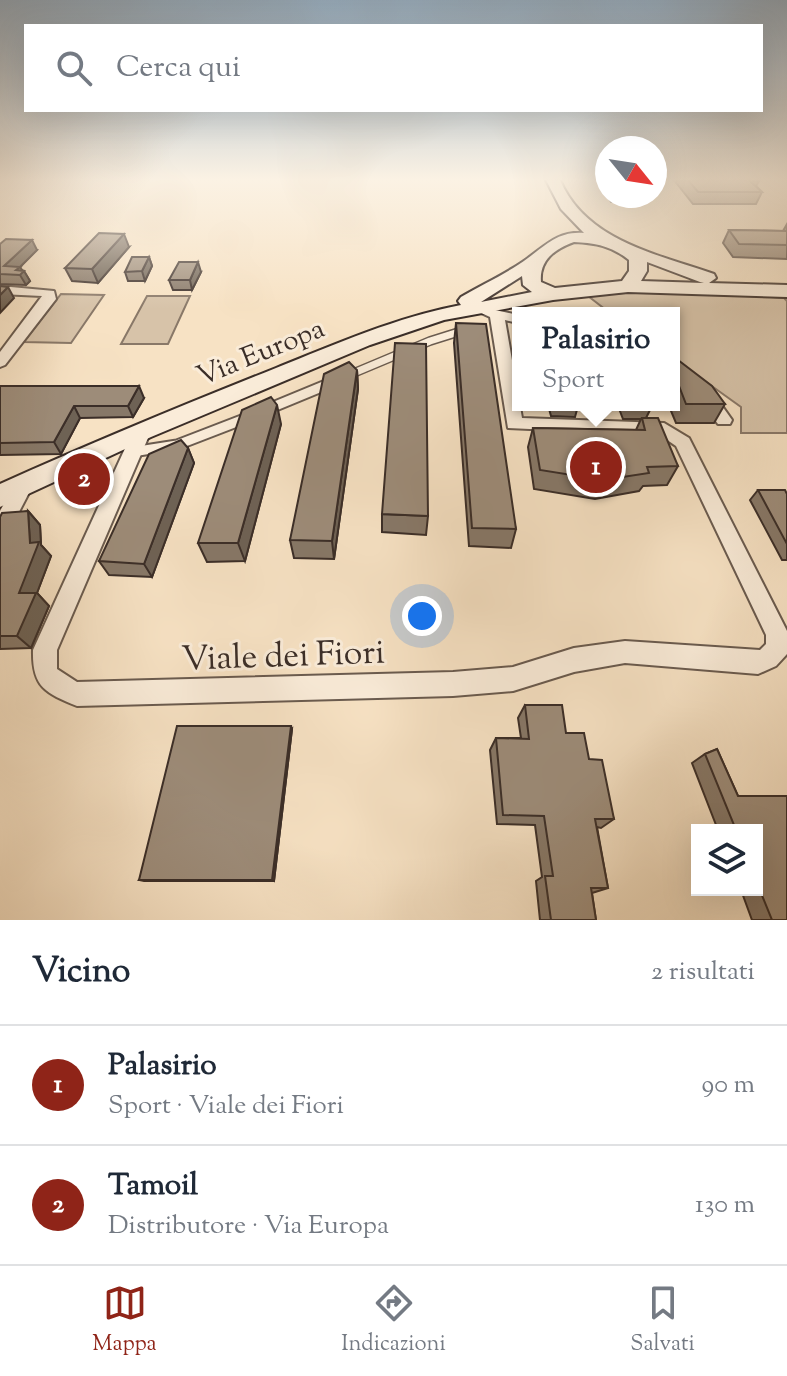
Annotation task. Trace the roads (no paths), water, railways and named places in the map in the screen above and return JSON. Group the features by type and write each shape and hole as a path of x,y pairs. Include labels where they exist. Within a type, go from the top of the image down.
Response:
{"street":[{"path":"553,294 532,285 531,272 554,223"},
{"path":"584,223 603,239 629,250 688,273 753,289"},
{"path":"440,315 573,237 603,239"},
{"path":"628,286 638,271 638,258 629,250"},
{"path":"628,286 787,291"},
{"name":"Via Europa","path":"0,496 137,442 363,341 440,315 553,294 628,286"},
{"path":"0,290 44,292 49,294 49,299 0,362"},
{"path":"470,308 512,318"},
{"name":"Viale dei Fiori","path":"137,442 45,650 44,670 50,682 77,694 453,684 513,679 574,660 625,652 758,662 768,658 778,648 777,634 683,442 664,429 514,424 497,315"},
{"path":"680,375 709,400 724,420"},
{"path":"0,529 24,485"}],"lane":[{"path":"137,442 156,452 181,446 430,341 480,326"}],"place":[{"name":"Palasirio","path":"596,467"},
{"name":"Tamoil","path":"84,479"}]}
